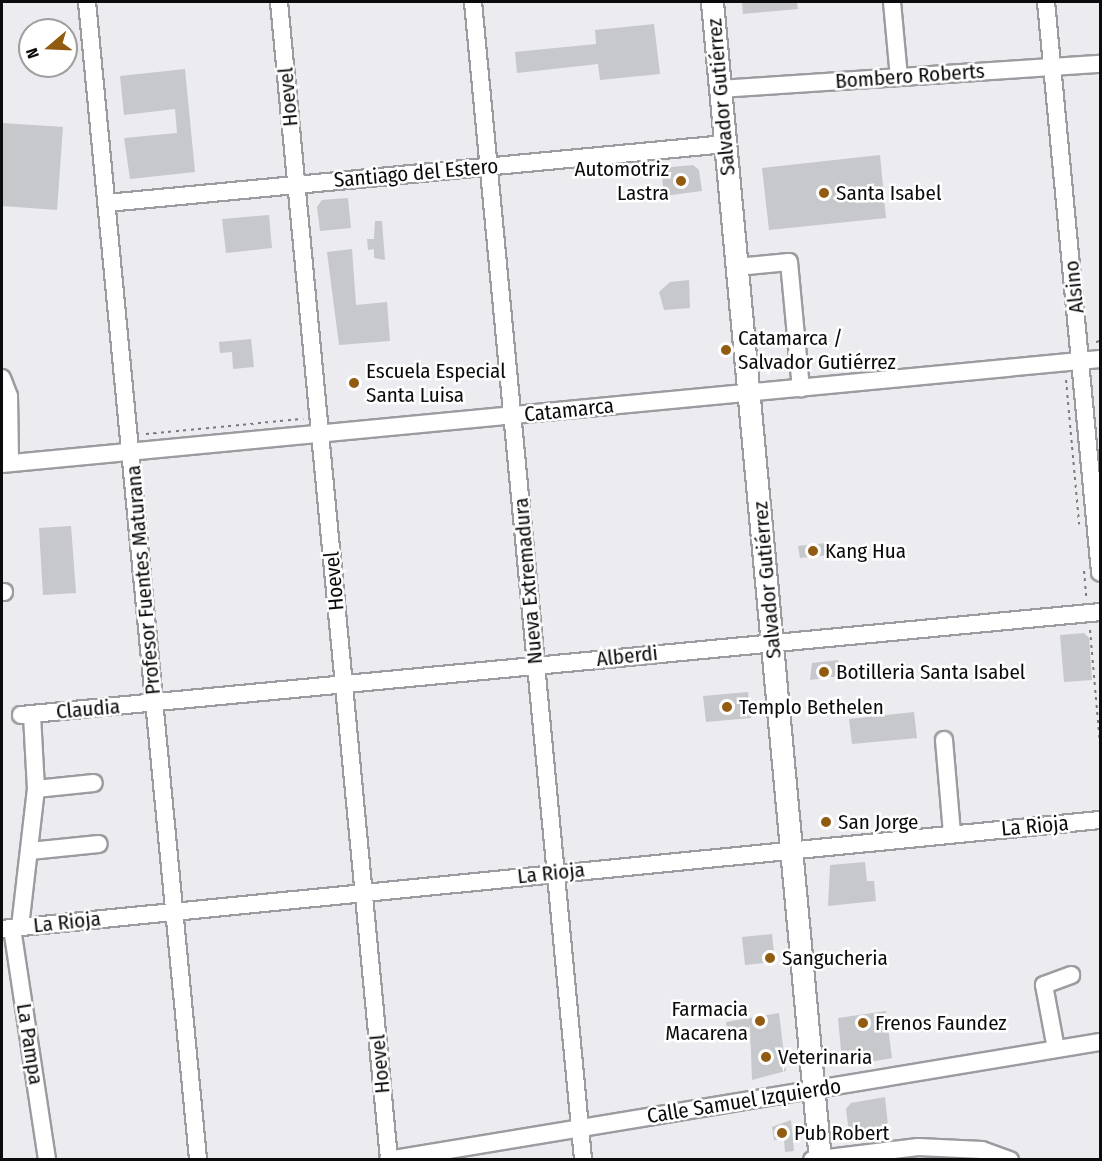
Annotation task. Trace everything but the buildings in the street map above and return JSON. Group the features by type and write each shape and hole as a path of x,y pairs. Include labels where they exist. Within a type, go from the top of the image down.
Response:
{"main road":[{"name":"Salvador Gutiérrez","path":"712,2 815,1089 817,1159"}],"street":[{"name":"Profesor Fuentes Maturana","path":"87,2 198,1160"},
{"name":"Hoevel","path":"279,2 388,1159"},
{"name":"Nueva Extremadura","path":"473,2 583,1160"},
{"path":"892,2 899,77"},
{"name":"Alsino","path":"1046,2 1101,572"},
{"name":"Bombero Roberts","path":"720,89 1101,64"},
{"name":"Santiago del Estero","path":"107,203 725,144"},
{"path":"737,267 789,262 801,388"},
{"name":"Catamarca","path":"6,464 1101,359"},
{"path":"2,378 9,396 6,464"},
{"name":"Alberdi","path":"154,703 1101,612"},
{"name":"Claudia","path":"26,714 154,703"},
{"name":"La Pampa","path":"26,714 36,789 30,850 12,928 47,1160"},
{"path":"944,740 952,834"},
{"path":"36,789 94,783"},
{"name":"La Rioja","path":"12,928 556,872 1101,820"},
{"path":"30,850 99,844"},
{"path":"1056,1049 1044,985 1071,975"},
{"name":"Calle Samuel Izquierdo","path":"388,1159 1101,1042"},
{"path":"817,1159 906,1147 1010,1160"}],"path":[{"path":"1066,380 1080,528"},
{"path":"146,434 303,419"},
{"path":"1083,562 1086,596"},
{"path":"1090,630 1101,744"}],"place":[{"name":"Automotriz Lastra","path":"681,181"},
{"name":"Santa Isabel","path":"824,193"},
{"name":"Catamarca / Salvador Gutiérrez","path":"726,350"},
{"name":"Escuela Especial Santa Luisa","path":"354,383"},
{"name":"Kang Hua","path":"813,551"},
{"name":"Botilleria Santa Isabel","path":"824,672"},
{"name":"Templo Bethelen","path":"727,707"},
{"name":"San Jorge","path":"826,822"},
{"name":"Sangucheria","path":"770,958"},
{"name":"Farmacia Macarena","path":"760,1021"},
{"name":"Frenos Faundez","path":"863,1023"},
{"name":"Veterinaria","path":"766,1057"},
{"name":"Pub Robert","path":"782,1133"}]}
